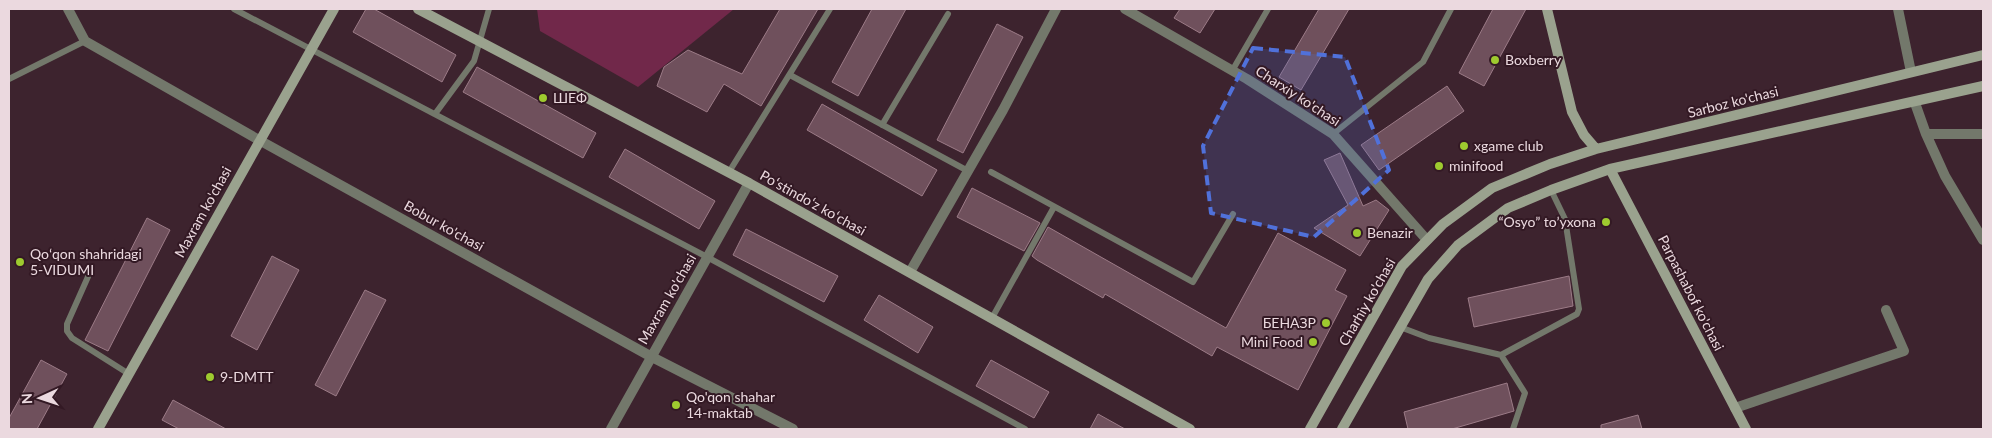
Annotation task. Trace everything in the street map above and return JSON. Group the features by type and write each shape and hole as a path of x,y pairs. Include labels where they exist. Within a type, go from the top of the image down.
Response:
{"main road":[{"name":"Maxram ko'chasi","path":"98,429 334,9"},
{"name":"Poʻstindoʻz koʻchasi","path":"418,9 481,40 729,172 1190,429"},
{"path":"1547,9 1572,112 1584,135 1596,149"},
{"name":"Sarboz ko'chasi","path":"1492,188 1550,164 1596,149 1983,55"},
{"path":"1342,429 1428,279 1458,244 1508,208 1610,169 1915,103 1983,86"},
{"name":"Parpashabof ko'chasi","path":"1610,169 1746,429"},
{"name":"Charhiy ko'chasi","path":"1310,429 1402,266 1443,224 1492,188"}],"street":[{"path":"68,9 85,41"},
{"path":"910,272 1003,110 1056,9"},
{"name":"Charxiy ko'chasi","path":"1126,9 1232,70 1333,134 1427,240"},
{"path":"1898,9 1911,72"},
{"name":"Bobur ko'chasi","path":"85,41 259,140 650,356 793,429"},
{"path":"1915,103 1926,134 1945,176 1983,240"},
{"path":"1926,134 1983,134"},
{"name":"Maxram ko'chasi","path":"611,429 650,356 749,183"},
{"path":"1735,408 1904,351 1886,310"}],"lane":[{"path":"234,9 707,257 1025,429"},
{"path":"435,114 474,61 488,9"},
{"path":"729,172 830,9"},
{"path":"1232,70 1268,9"},
{"path":"1333,134 1423,62 1451,9"},
{"path":"882,125 948,14"},
{"path":"9,78 85,41"},
{"path":"790,75 968,171"},
{"path":"991,172 1193,282 1234,214"},
{"path":"1400,327 1428,338 1501,355 1577,314 1579,309 1565,219 1551,190"},
{"path":"992,318 1054,207"},
{"path":"91,270 67,324 67,331 72,338 129,374"},
{"path":"1501,355 1525,393 1513,429"}],"highlighted area":[{"path":"1253,48 1345,57 1389,170 1314,237 1211,213 1203,146"}],"shaded area":[{"path":"537,9 734,9 638,87 540,31"}],"building":[{"path":"366,9 374,9 456,55 442,82 353,32"},
{"path":"780,9 818,9 761,106 724,84 707,112 657,86 664,67 688,50 742,74"},
{"path":"872,9 906,9 858,96 832,82"},
{"path":"1180,9 1215,9 1200,33 1174,18"},
{"path":"1319,9 1349,9 1301,90 1279,77"},
{"path":"1493,9 1526,9 1484,86 1459,73"},
{"path":"997,24 1023,37 963,153 937,140"},
{"path":"477,67 596,133 583,158 463,92"},
{"path":"1447,86 1464,111 1379,170 1361,145"},
{"path":"822,104 937,170 922,196 807,130"},
{"path":"625,149 715,201 699,229 609,177"},
{"path":"1340,153 1363,206 1376,200 1389,210 1360,256 1314,228 1348,205 1324,160"},
{"path":"972,188 1040,223 1024,251 957,217"},
{"path":"147,218 170,230 108,351 85,340"},
{"path":"1048,227 1226,328 1278,233 1346,270 1335,290 1347,296 1298,390 1217,347 1212,356 1105,294 1103,298 1037,260 1032,256"},
{"path":"746,229 838,276 824,302 733,255"},
{"path":"272,256 299,270 257,350 231,336"},
{"path":"1569,276 1573,306 1474,327 1468,298"},
{"path":"365,290 386,300 336,396 315,385"},
{"path":"879,295 933,327 918,353 864,320"},
{"path":"41,360 67,374 37,429 9,429 9,418"},
{"path":"991,360 1049,392 1034,418 976,386"},
{"path":"1507,383 1514,411 1452,429 1408,429 1404,412"},
{"path":"173,400 226,429 179,429 162,420"},
{"path":"1098,414 1125,429 1090,429"},
{"path":"1638,415 1642,429 1601,429 1601,425"}],"place":[{"name":"Boxberry","path":"1495,60"},
{"name":"ШЕФ","path":"543,98"},
{"name":"xgame club","path":"1464,146"},
{"name":"minifood","path":"1439,166"},
{"name":"“Osyo” to’yxona","path":"1606,222"},
{"name":"Benazir","path":"1357,233"},
{"name":"Qoʻqon shahridagi 5-VIDUMI","path":"20,262"},
{"name":"БЕНАЗР","path":"1326,323"},
{"name":"Mini Food","path":"1313,342"},
{"name":"9-DMTT","path":"210,377"},
{"name":"Qo'qon shahar 14-maktab","path":"676,405"}]}
